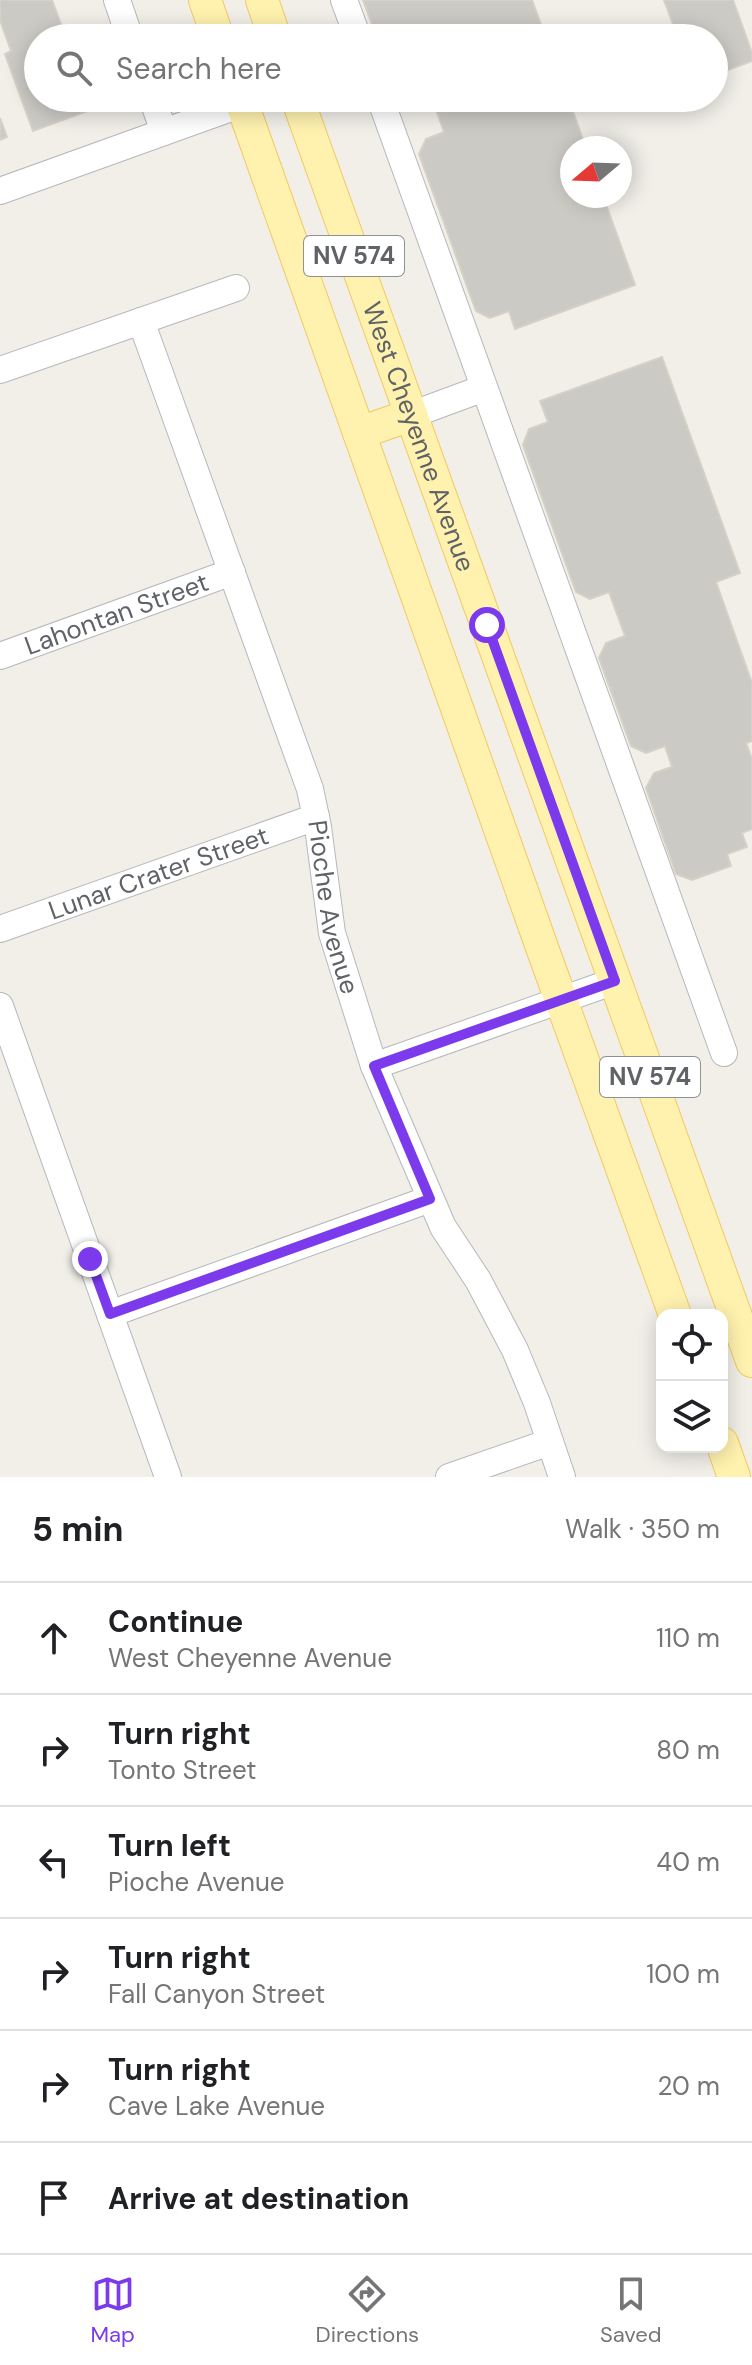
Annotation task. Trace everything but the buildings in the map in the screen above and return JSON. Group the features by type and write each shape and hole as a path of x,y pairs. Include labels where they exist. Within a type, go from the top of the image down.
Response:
{"main road":[{"path":"205,0 213,24"},
{"path":"262,0 270,24"},
{"name":"West Cheyenne Avenue","path":"245,112 673,1309"},
{"name":"West Cheyenne Avenue","path":"302,112 752,1361"},
{"path":"359,433 411,415"},
{"path":"726,1453 734,1477"}],"street":[{"path":"117,0 125,24"},
{"path":"344,0 353,24"},
{"path":"157,112 164,132"},
{"path":"0,191 214,112"},
{"path":"385,112 724,1053"},
{"path":"0,370 236,288"},
{"name":"Pioche Avenue","path":"141,321 298,752 316,817 332,933 374,1066 443,1227 478,1280 515,1350 562,1477"},
{"path":"411,415 484,388"},
{"name":"Lahontan Street","path":"0,656 232,572"},
{"name":"Lunar Crater Street","path":"0,929 316,817"},
{"path":"374,1066 615,981"},
{"path":"0,1006 168,1477"},
{"path":"110,1314 430,1199"},
{"path":"449,1477 550,1442"}],"route":[{"path":"90,1259 110,1314 430,1199 374,1066 615,981 487,625"}]}
